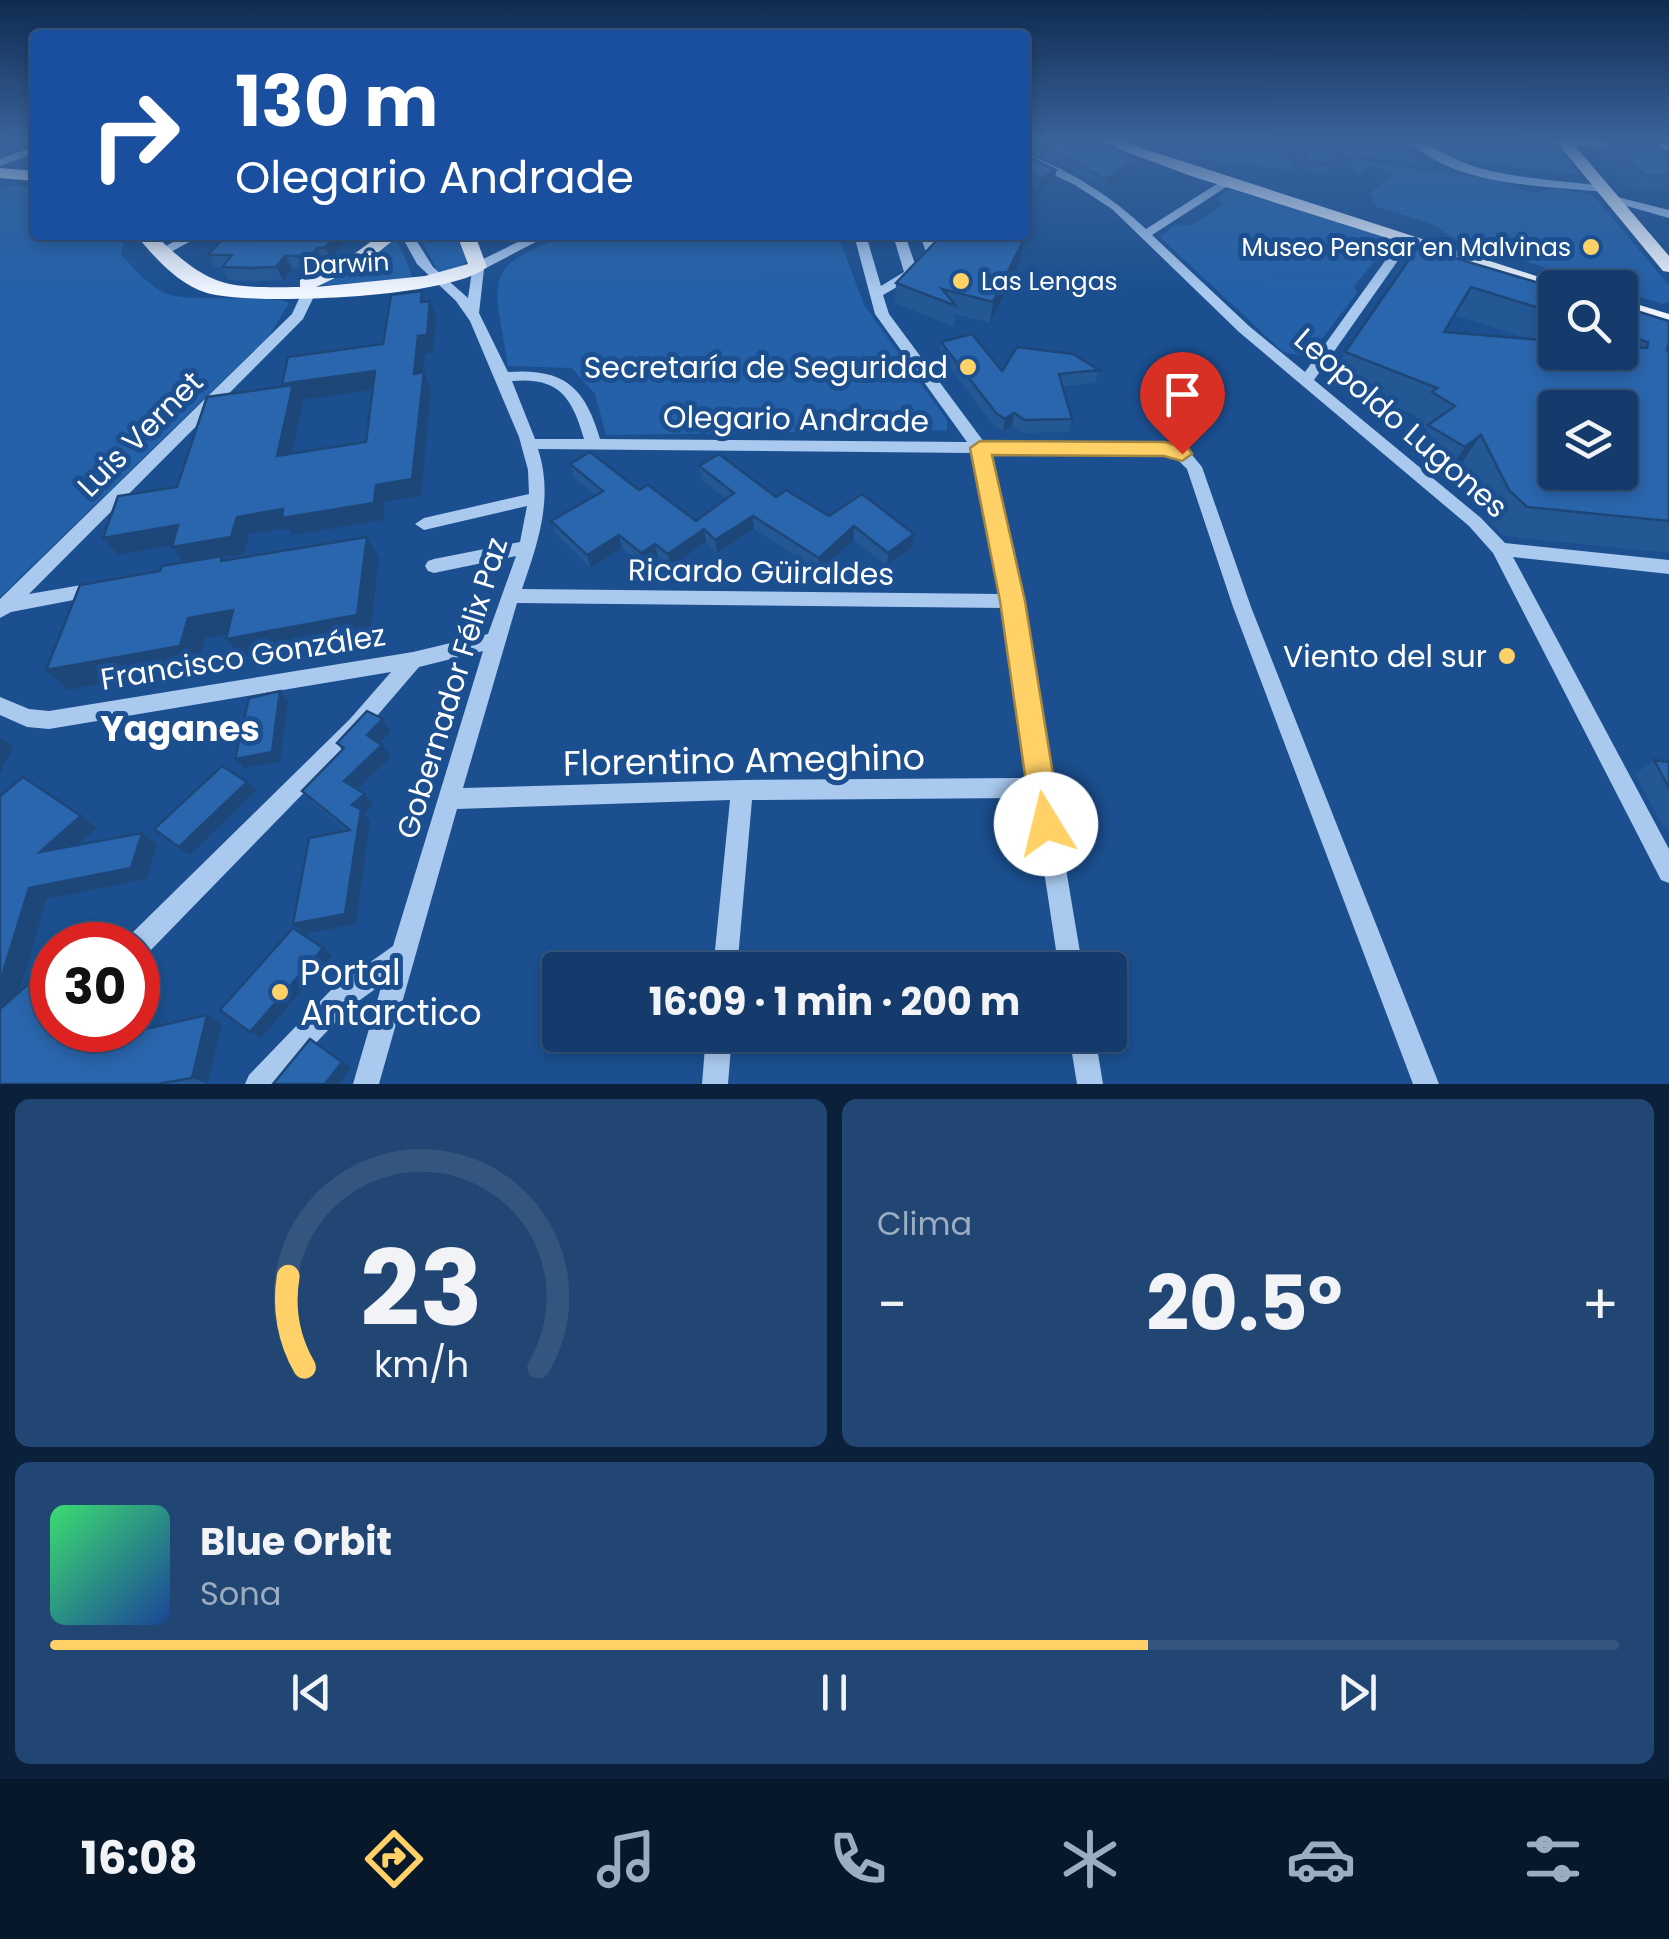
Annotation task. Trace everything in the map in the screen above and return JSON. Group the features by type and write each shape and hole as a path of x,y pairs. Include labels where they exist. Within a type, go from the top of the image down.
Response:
{"main road":[{"path":"1254,191 1538,280"},
{"path":"1606,191 1667,264"},
{"name":"Darwin","path":"151,240 209,287 273,292 436,281 478,267"},
{"name":"Darwin","path":"273,292 340,270 384,240"},
{"name":"Gobernador Félix Paz","path":"470,240 478,267"},
{"path":"1638,311 1669,320"}],"street":[{"name":"Leopoldo Lugones","path":"1093,191 1147,233 1244,329 1476,522 1500,549 1660,839 1669,872"},
{"path":"1147,233 1214,191"},
{"path":"1590,191 1669,214"},
{"path":"1306,381 1408,239"},
{"path":"163,252 186,240"},
{"name":"Gobernador Félix Paz","path":"366,1084 508,596 527,548 538,498 529,444 473,313 436,281 420,262 409,240"},
{"path":"478,267 532,240"},
{"path":"861,240 882,314 980,448 1012,601 1068,952"},
{"path":"900,240 910,273"},
{"path":"875,296 910,273 932,252 928,240"},
{"name":"Gobernador Félix Paz","path":"473,313 478,267"},
{"name":"Luis Vernet","path":"3,608 298,316 310,290"},
{"path":"500,376 535,372 556,379 586,417 593,444"},
{"name":"Olegario Andrade","path":"529,444 1165,449 1182,454 1194,466 1242,607 1426,1084"},
{"path":"424,524 538,498"},
{"path":"434,566 527,548"},
{"path":"1500,549 1669,567"},
{"path":"3,608 122,586"},
{"name":"Ricardo Güiraldes","path":"508,596 1012,601"},
{"name":"Francisco González","path":"0,706 27,718 50,720 413,660 496,640"},
{"path":"160,923 358,725 413,660"},
{"name":"Florentino Ameghino","path":"450,799 742,790 1040,788"},
{"path":"726,952 742,790"},
{"path":"258,1084 340,999 403,954"},
{"path":"716,1084 718,1052"},
{"path":"1085,1052 1090,1084"}],"shaded area":[{"path":"0,191 30,191 30,240 122,240 121,255 150,284 171,295 289,303 269,336 0,597"},
{"path":"1234,191 1384,235 1391,242 1354,286 1357,293 1308,357 1283,352 1160,237 1176,224 1189,226 1224,204 1217,198"},
{"path":"1373,191 1566,191 1593,195 1669,285 1669,302 1663,304 1638,296 1638,270 1553,270 1458,241 1432,224 1377,207 1370,193"},
{"path":"397,240 413,278 315,286 362,266"},
{"path":"422,240 457,240 467,261 452,271 438,272"},
{"path":"555,240 840,240 864,305 947,420 947,430 606,435 595,394 572,368 508,366 497,295 499,280 506,268"}],"building":[{"path":"222,240 331,240 311,256 285,256 276,267 222,267 232,255 208,255"},
{"name":"Las Lengas","path":"937,240 1024,240 993,302 942,289 956,306 896,283"},
{"path":"1418,247 1538,283 1538,308 1471,287 1444,332 1538,340 1538,370 1638,370 1638,347 1647,348 1648,342 1638,339 1638,312 1669,321 1669,521 1527,507 1509,490 1481,435 1465,447 1428,425 1455,406 1432,392 1437,388 1345,352"},
{"path":"422,291 421,302 430,301 427,335 418,336 414,374 424,372 412,479 376,485 374,503 282,518 283,509 237,517 231,537 172,547 178,525 103,538 118,496 177,487 207,397 293,385 277,456 366,442 375,371 282,384 288,357 383,344 391,295"},
{"path":"972,334 1002,371 1017,347 1073,354 1099,370 1059,374 1072,419 1025,420 1014,413 1005,419 996,413 941,342"},
{"path":"590,452 639,490 648,485 696,521 734,493 699,466 719,454 776,497 786,490 829,516 862,494 914,534 888,553 854,526 819,558 753,516 715,540 704,529 668,554 655,544 641,553 619,535 587,555 551,521 603,491 570,464"},
{"path":"367,537 357,615 226,639 233,610 188,618 180,646 46,670 80,585 160,571 162,566 222,556 221,561"},
{"path":"280,691 272,752 235,759 249,698"},
{"path":"367,711 383,719 367,735 382,745 344,781 365,794 352,805 361,809 345,914 293,924 309,838 350,830 302,791 344,748 337,743"},
{"path":"1654,760 1669,762 1669,788"},
{"path":"222,766 247,782 179,847 154,829"},
{"path":"23,777 81,816 40,852 142,833 131,868 29,888 0,982 0,796"},
{"path":"293,928 323,948 250,1032 220,1010"},
{"path":"30,982 30,1052 160,1052 160,1026 207,1015 192,1078 157,1084 0,1084 0,1009"},
{"path":"310,1039 342,1062 325,1084 273,1084"}],"place":[{"name":"Museo Pensar en Malvinas","path":"1591,247"},
{"name":"Las Lengas","path":"961,281"},
{"name":"Secretaría de Seguridad","path":"968,367"},
{"name":"Viento del sur","path":"1507,656"},
{"name":"Portal Antarctico","path":"280,992"}],"district":[{"name":"Yaganes","path":"180,728"}],"route":[{"path":"1046,824 1012,601 980,448 1165,449 1182,454"}]}
